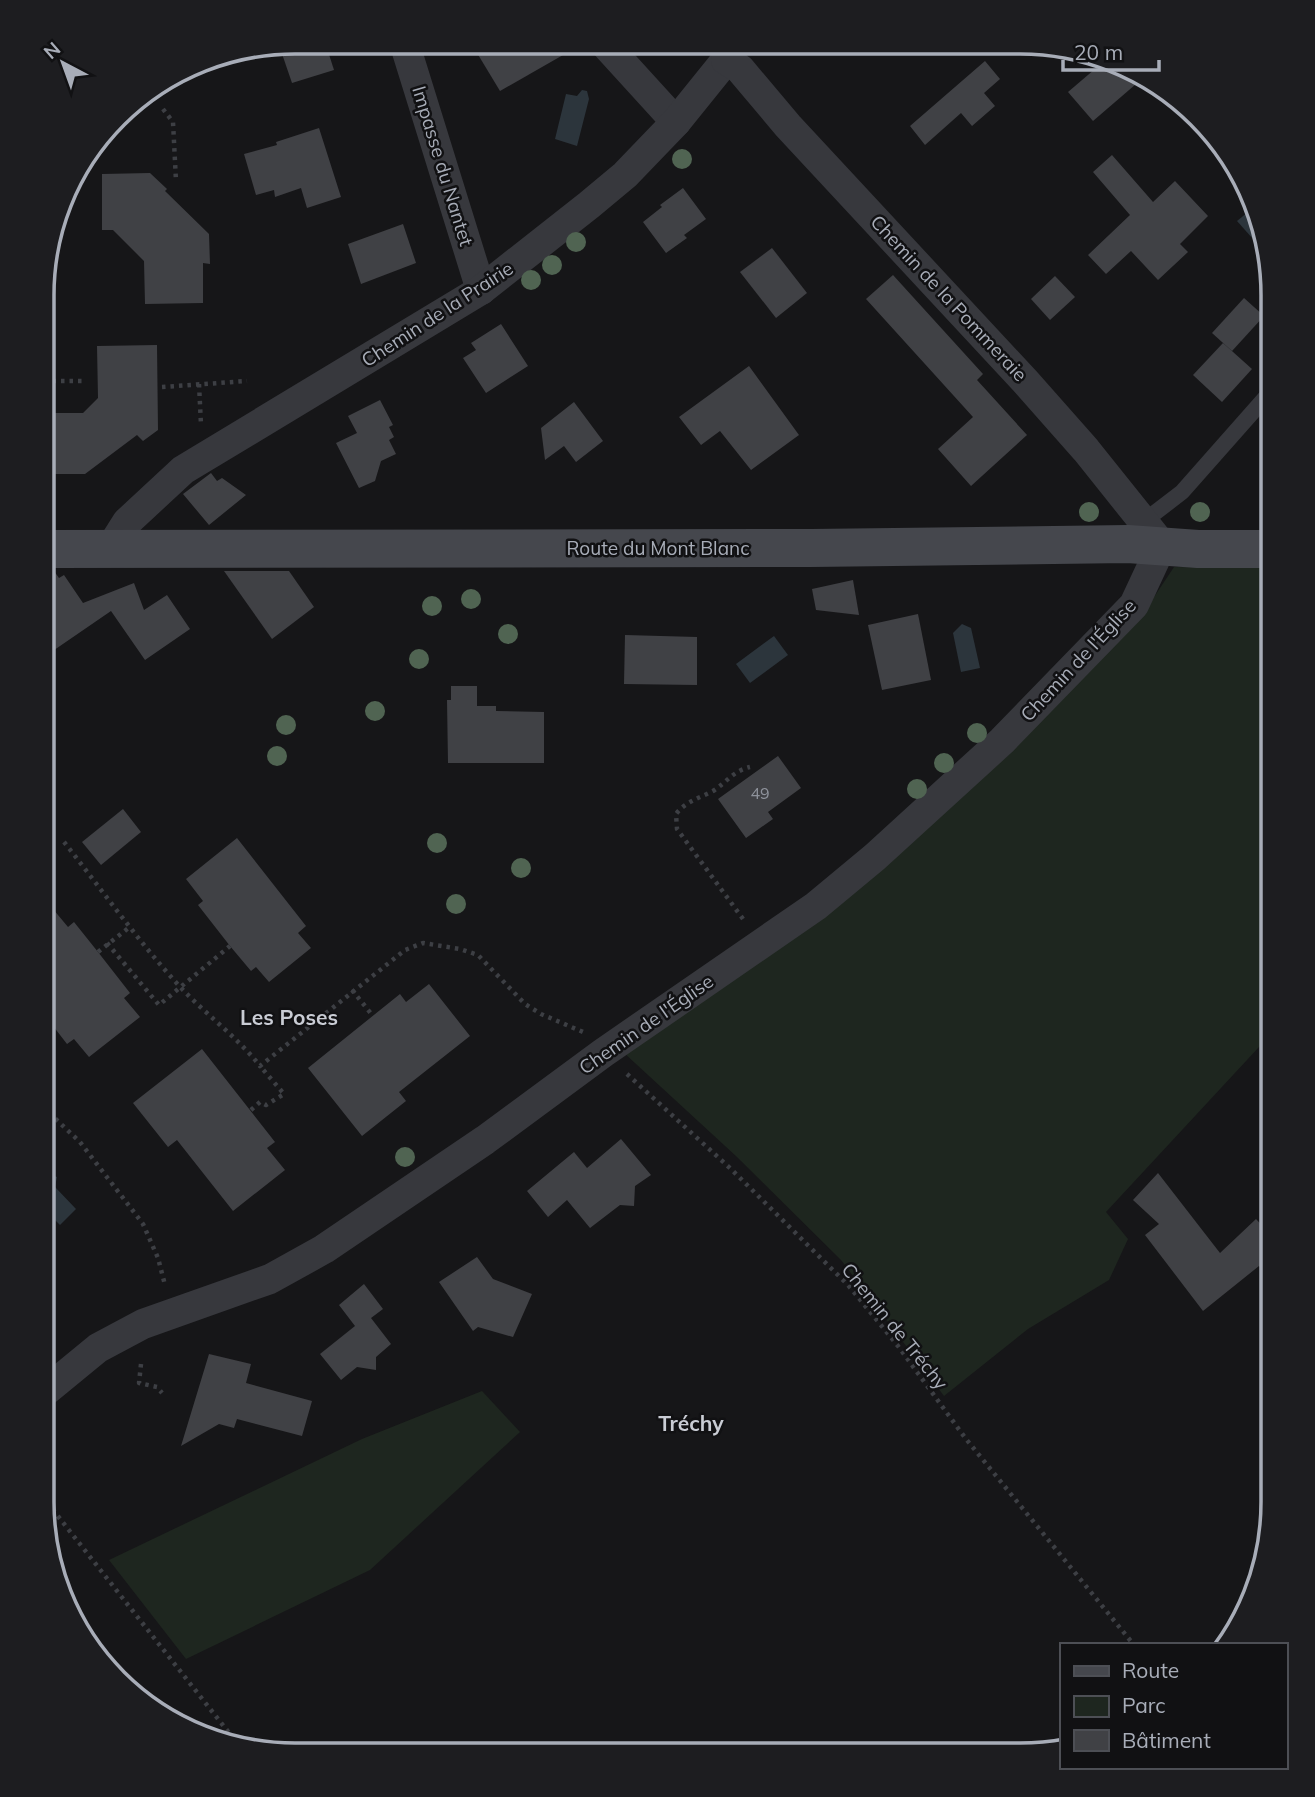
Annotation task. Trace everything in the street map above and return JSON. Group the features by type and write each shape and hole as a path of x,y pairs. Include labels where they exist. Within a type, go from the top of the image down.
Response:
{"street":[{"name":"Chemin de la Prairie","path":"110,550 127,522 183,470 481,290 589,205 625,175 676,122 729,54"},
{"name":"Chemin de la Pommeraie","path":"732,54 740,69 788,126 992,344 1086,450 1153,534"},
{"name":"Impasse du Nantet","path":"408,55 481,290"},
{"path":"615,55 676,122"},
{"name":"Route du Mont Blanc","path":"54,549 811,548 1153,534 1198,549 1261,549"},
{"name":"Chemin de l'Église","path":"54,1384 98,1348 143,1324 270,1279 324,1249 485,1140 603,1053 816,906 875,857 1002,741 1134,605 1153,534"}],"lane":[{"path":"1153,534 1182,492 1261,403"}],"path":[{"path":"163,109 173,122 176,181"},
{"path":"54,382 84,381"},
{"path":"162,387 247,382"},
{"path":"199,384 202,426"},
{"path":"745,921 677,829 676,820 680,809 688,803 715,790 737,770 750,766"},
{"path":"64,842 181,987 249,1051 284,1094 266,1105 260,1102 251,1110"},
{"path":"98,952 131,926"},
{"path":"107,943 159,1005 230,946"},
{"name":"Chemin de Tréchy","path":"260,1066 405,950 423,943 478,955 525,1004 541,1014 585,1032 603,1053 731,1169 848,1285 898,1346 966,1439 1132,1643"},
{"path":"352,990 373,1016"},
{"path":"54,1117 80,1142 143,1224 155,1252"},
{"path":"141,1364 139,1383 157,1387 162,1393"},
{"path":"55,1512 230,1734"}],"green space":[{"path":"1174,567 1261,568 1260,1046 1106,1212 1128,1239 1109,1280 1028,1329 944,1396 841,1260 737,1157 623,1052 1136,624"},
{"path":"482,1391 520,1432 370,1570 186,1659 109,1560 362,1439"}],"shaded area":[{"path":"582,90 587,91 589,99 577,146 555,139 566,94 577,96"},
{"path":"1246,214 1253,239 1253,239 1237,221"},
{"path":"962,624 971,628 980,668 961,672 953,633"},
{"path":"774,636 788,655 750,683 736,664"},
{"path":"54,1176 57,1177 55,1187 76,1209 60,1225 54,1219"}],"building":[{"path":"282,55 329,55 334,70 292,83"},
{"path":"478,55 564,55 500,91"},
{"path":"985,61 1000,79 984,93 995,106 972,126 961,113 925,145 910,126"},
{"path":"1097,67 1136,84 1093,121 1068,92"},
{"path":"319,128 341,197 307,208 301,188 275,197 274,190 256,195 244,154 277,145 276,142"},
{"path":"1112,155 1153,202 1175,181 1208,216 1180,244 1188,252 1158,280 1131,251 1106,274 1088,255 1130,215 1093,172"},
{"path":"150,173 209,234 210,264 203,263 203,303 145,304 144,261 113,230 102,230 102,174"},
{"path":"683,188 706,219 684,235 687,238 666,253 643,222"},
{"path":"403,224 416,263 361,284 348,244"},
{"path":"772,248 807,293 776,318 740,272"},
{"path":"893,275 983,374 977,380 1027,435 971,486 938,449 973,417 866,299"},
{"path":"1055,276 1075,297 1050,320 1031,299"},
{"path":"1244,298 1261,313 1261,319 1232,351 1212,333"},
{"path":"501,324 528,366 486,393 463,358 476,350 471,343"},
{"path":"1223,343 1252,369 1222,402 1193,375"},
{"path":"157,345 158,430 143,441 137,435 85,474 54,474 54,413 83,413 98,398 97,346"},
{"path":"749,366 799,435 751,470 720,431 701,445 679,417"},
{"path":"380,400 393,425 389,427 394,437 389,440 396,454 381,461 375,481 359,488 336,443 357,433 348,416"},
{"path":"574,402 603,441 576,462 564,446 545,460 541,428"},
{"path":"211,473 217,481 222,478 246,495 209,525 183,494"},
{"path":"54,571 59,578 64,575 83,603 134,583 144,610 167,595 190,629 145,660 111,611 54,650"},
{"path":"224,571 289,571 314,607 272,639"},
{"path":"853,580 859,615 816,610 812,589"},
{"path":"918,614 931,680 882,690 868,625"},
{"path":"625,635 697,637 697,685 624,684"},
{"path":"451,686 477,686 477,706 496,706 496,711 544,712 544,763 448,763 447,700 451,700"},
{"path":"778,756 801,788 768,812 773,819 746,838 718,799"},
{"path":"123,809 141,832 101,865 82,842"},
{"path":"237,838 306,926 298,933 311,948 269,982 256,967 251,971 230,946 198,905 203,901 186,879"},
{"path":"54,910 68,927 74,922 130,993 124,998 140,1017 89,1057 74,1039 67,1044 54,1027"},
{"path":"429,984 470,1036 399,1092 406,1101 362,1136 308,1068 400,994 406,1002"},
{"path":"202,1049 275,1142 267,1148 285,1170 233,1211 177,1140 168,1147 133,1103"},
{"path":"621,1139 651,1175 635,1186 634,1206 620,1205 590,1228 567,1200 548,1217 527,1191 574,1152 587,1168"},
{"path":"1158,1173 1220,1253 1256,1219 1260,1223 1260,1267 1203,1311 1145,1235 1159,1224 1133,1200"},
{"path":"477,1257 493,1279 532,1294 513,1337 478,1327 473,1331 439,1282"},
{"path":"364,1284 383,1309 371,1318 391,1344 376,1357 376,1370 357,1367 341,1380 320,1354 355,1326 339,1305"},
{"path":"209,1354 251,1364 246,1383 312,1401 302,1436 237,1419 234,1428 219,1424 181,1446"}],"district":[{"name":"Les Poses","path":"289,1017"},
{"name":"Tréchy","path":"691,1423"}]}
